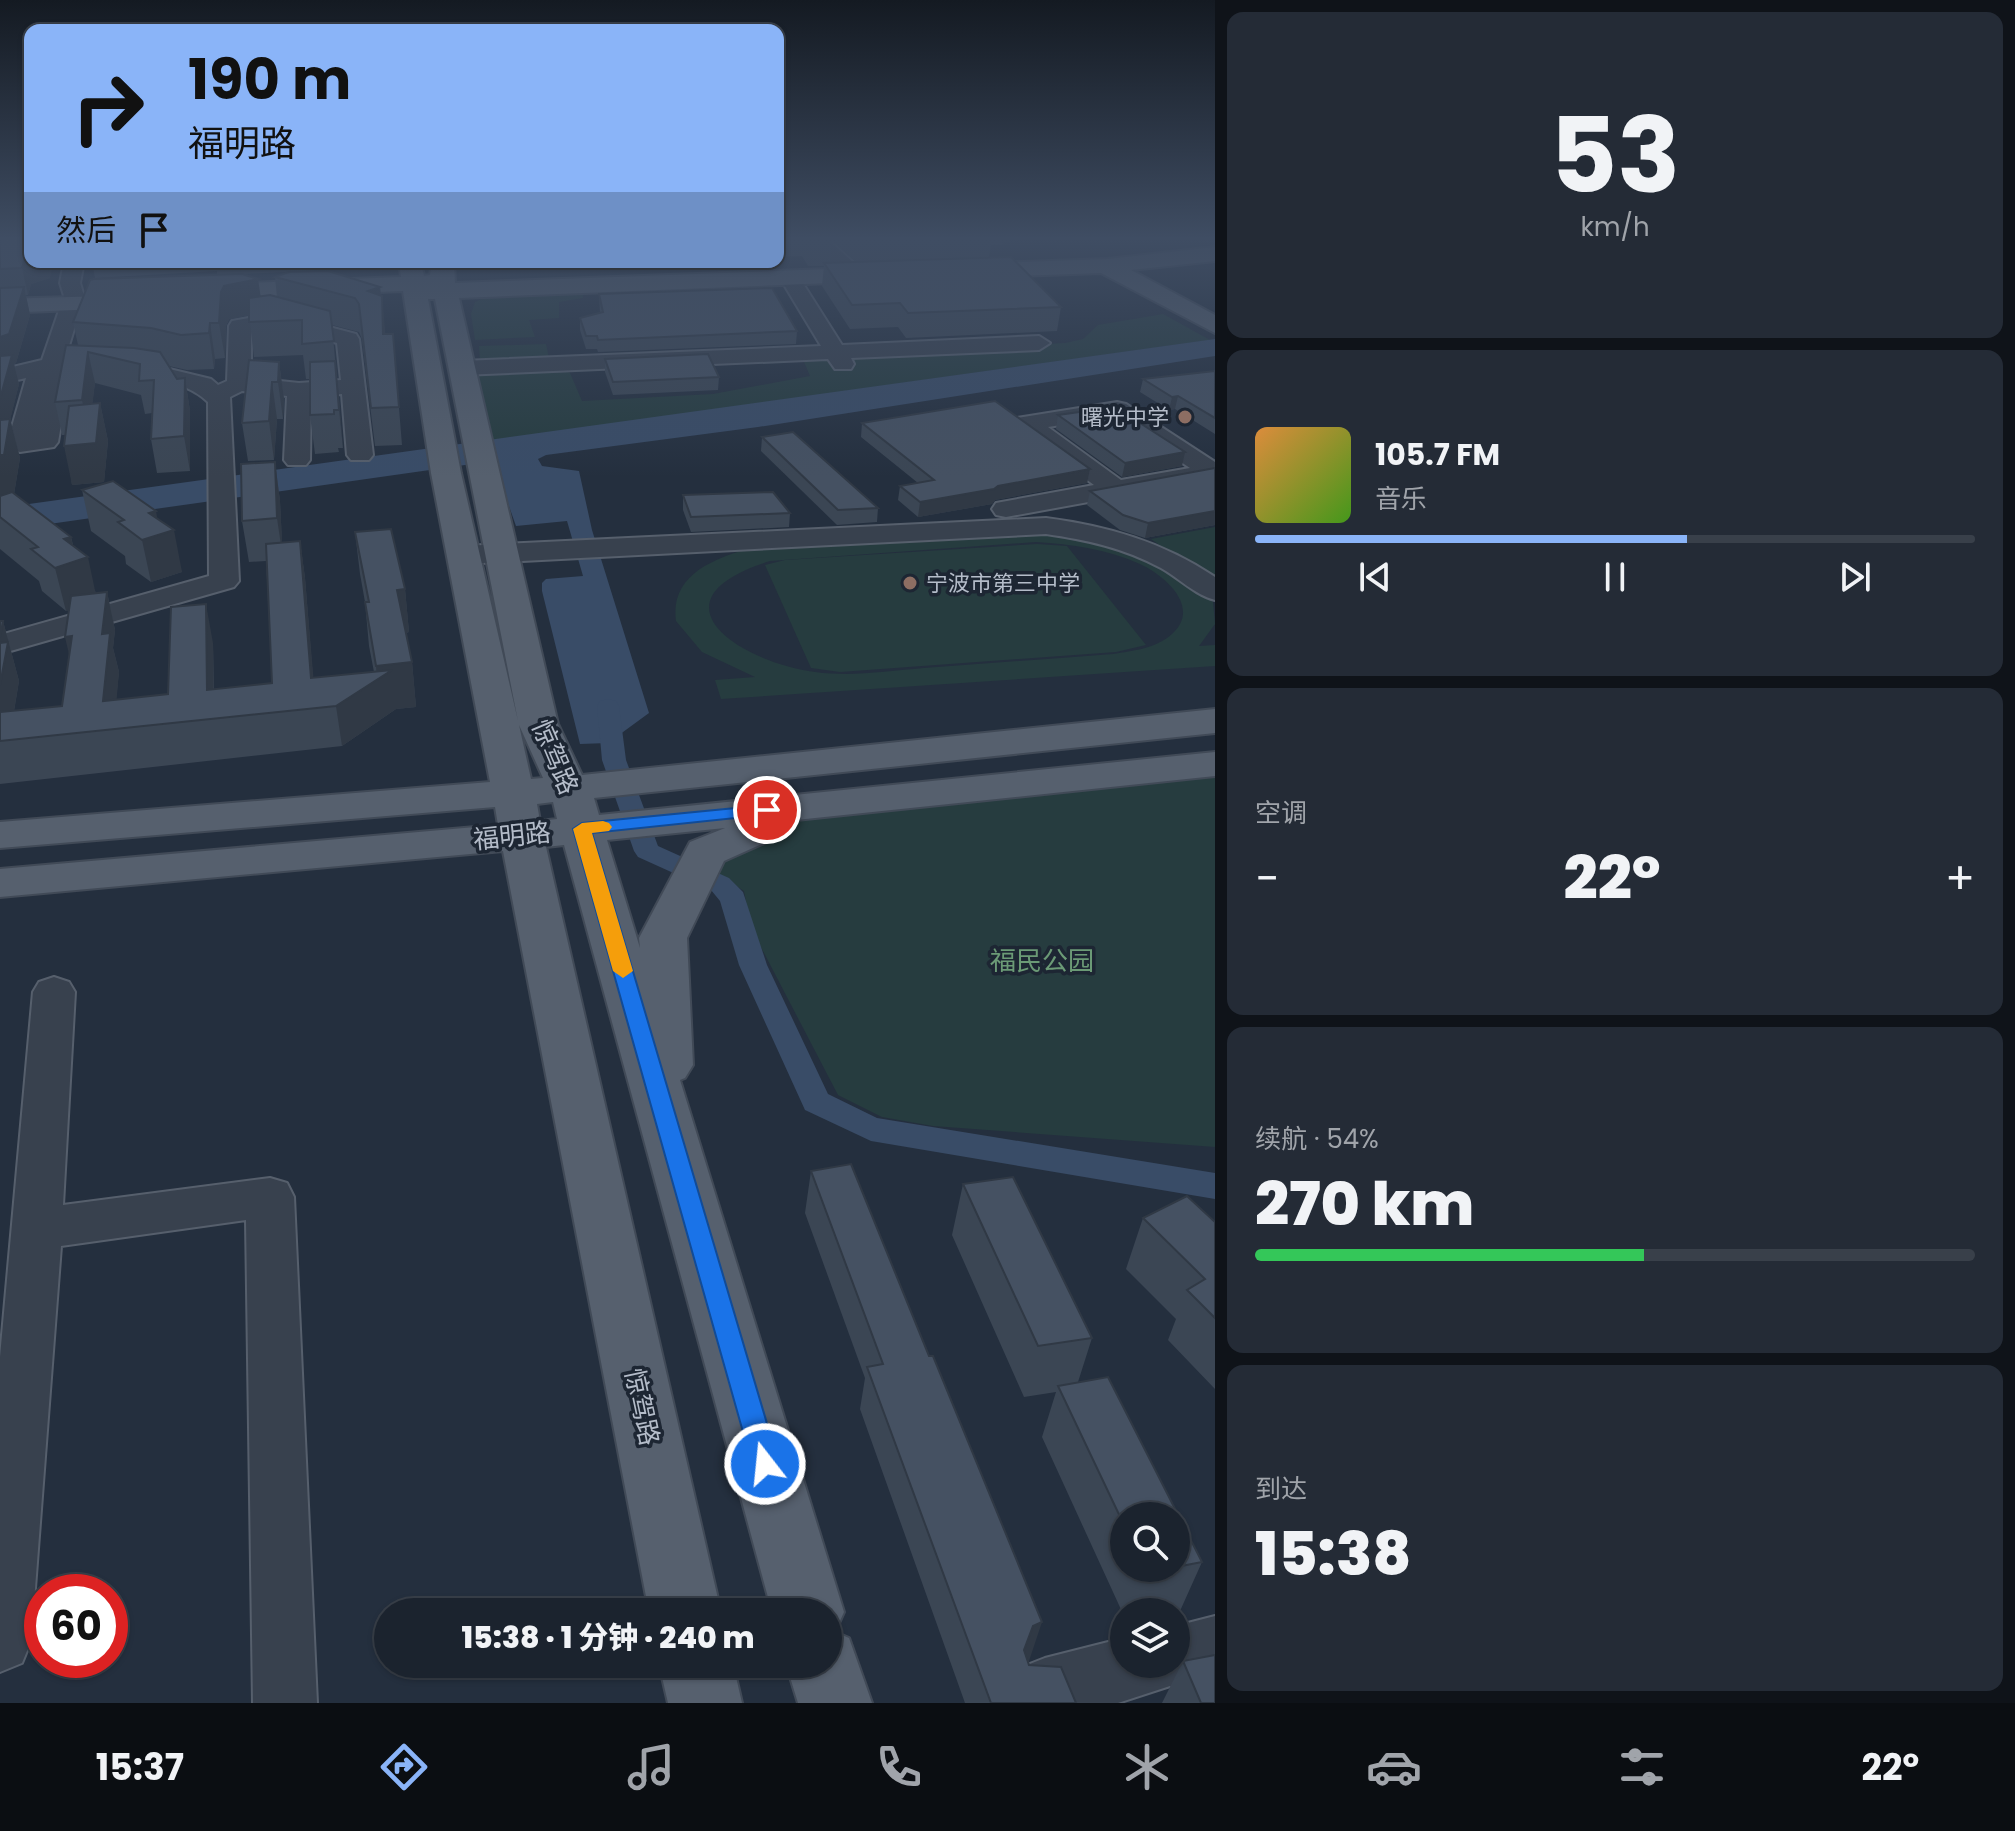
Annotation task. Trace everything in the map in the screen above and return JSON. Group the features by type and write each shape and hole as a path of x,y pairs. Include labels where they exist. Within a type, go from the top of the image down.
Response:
{"main road":[{"name":"惊驾路","path":"423,317 462,454 504,553 538,724 577,809 804,1598"},
{"name":"惊驾路","path":"452,317 462,368 462,454"},
{"name":"惊驾路","path":"504,553 518,815 682,1598"},
{"name":"福明路","path":"577,809 674,778 1215,721"},
{"name":"福明路","path":"0,883 577,809 689,818 1215,764"},
{"path":"668,1127 663,938 706,852 818,805"},
{"name":"福明路","path":"0,835 518,815"},
{"path":"699,1678 705,1703"},
{"path":"827,1678 835,1703"}],"street":[{"path":"10,445 45,442 56,384 52,365 67,317"},
{"path":"814,317 839,358"},
{"path":"239,384 240,326 276,319 348,339 360,455"},
{"path":"462,368 839,358 1039,343"},
{"path":"0,377 52,365 157,373 203,384 220,400 224,581 0,645"},
{"path":"215,395 239,384 299,390 353,386"},
{"path":"297,460 299,390"},
{"path":"504,553 854,537 998,519 1044,503 1213,472 1117,409 1026,423 1116,489"},
{"path":"1044,503 1077,529"},
{"path":"998,519 1077,529 1144,547 1167,558 1215,591"},
{"path":"0,1641 17,1294 37,1229 54,992"},
{"path":"37,1229 270,1197 285,1703"},
{"path":"1190,1653 1215,1647"},
{"path":"1045,1690 1110,1673"}],"green space":[{"path":"472,317 559,317 529,320 535,337 475,340"},
{"path":"1142,317 1169,317 1210,340 488,441 470,378 480,371 562,369 570,373 582,401 713,394 810,376 802,357 1065,343 1083,339 1098,325"},
{"path":"546,344 549,358 480,361 479,346"},
{"path":"1215,527 1215,585 1151,539"},
{"path":"1026,529 1122,543 1203,588 1213,602 1215,624 1199,646 1215,645 1215,666 721,699 715,680 755,677 702,652 676,621 676,605 686,581 696,572 747,549","holes":["1036,542 1102,551 1149,569 1176,593 1183,613 1180,624 1159,643 1113,654 842,674 786,666 758,656 734,643 717,627 709,611 714,593 733,577 770,561"]},
{"path":"1037,544 1067,546 1146,645 1116,652 840,672 811,668 765,565 785,560"},
{"name":"福民公园","path":"1215,773 1215,1147 933,1126 882,1117 838,1095 751,928 744,891 702,865 821,807"}],"water":[{"path":"1215,339 1215,356 758,427 546,455 538,459 542,466 579,471 592,530 649,713 608,743 580,744 542,591 542,583 546,579 583,576 567,521 516,526 493,461 0,531 0,508"}],"building":[{"path":"0,317 14,317 9,334 0,337"},
{"path":"75,317 219,317 219,323 210,323 209,333 181,335 151,328 73,322"},
{"path":"249,317 331,317 334,341 302,344 302,320 249,322"},
{"path":"361,317 383,317 383,334 393,334 399,407 371,408"},
{"path":"789,317 797,331 598,340 597,336 586,336 580,318"},
{"path":"66,345 160,352 177,379 185,378 184,436 151,439 154,380 139,381 140,364 88,352 82,400 55,402"},
{"path":"708,354 719,377 613,382 605,359"},
{"path":"12,355 0,399 0,356"},
{"path":"249,360 279,362 278,382 272,382 269,421 242,423"},
{"path":"335,361 339,410 334,410 334,414 310,415 310,362"},
{"path":"1215,371 1215,418 1143,379"},
{"path":"995,401 1090,469 920,502 900,486 934,480 862,423"},
{"path":"100,403 96,443 64,446 69,406"},
{"path":"1115,407 1185,452 1125,463 1058,415"},
{"path":"10,419 4,455 0,455 0,420"},
{"path":"793,432 878,508 838,510 762,437"},
{"path":"275,462 277,518 242,521 241,464"},
{"path":"1215,468 1215,511 1148,523 1123,515 1090,491"},
{"path":"113,481 156,511 149,513 174,530 142,540 118,522 124,520 82,490"},
{"path":"12,492 71,537 64,539 88,557 55,568 31,549 38,547 0,517 0,496"},
{"path":"773,492 790,513 691,517 683,495"},
{"path":"391,529 405,589 397,590 412,662 376,666 365,602 369,602 355,532"},
{"path":"300,541 311,678 392,670 336,706 0,741 0,712 62,706 72,636 65,637 71,596 107,592 102,634 110,633 103,701 168,694 171,607 206,604 207,690 272,683 266,544"},
{"path":"8,642 0,685 0,643"},
{"path":"851,1164 1042,1622 1033,1626 1024,1650 1029,1665 1061,1667 1076,1703 991,1703 867,1367 883,1364 811,1171"},
{"path":"1013,1177 1092,1338 1038,1346 963,1184"},
{"path":"1187,1196 1215,1222 1215,1318 1187,1290 1205,1279 1143,1218"},
{"path":"1108,1377 1172,1502 1113,1502 1058,1386"},
{"path":"1190,1538 1202,1562 1190,1564"},
{"path":"1215,1655 1215,1703 1201,1703 1190,1677 1190,1660"}],"waterway":[{"path":"608,706 614,760 647,851 720,884 733,898 753,965 816,1102 871,1129 1215,1186"}],"slow traffic":[{"path":"603,827 582,829 623,971"}],"place":[{"name":"曙光中学","path":"1185,417"},
{"name":"宁波市第三中学","path":"910,583"}],"route":[{"path":"765,1464 582,829 767,810"}]}
